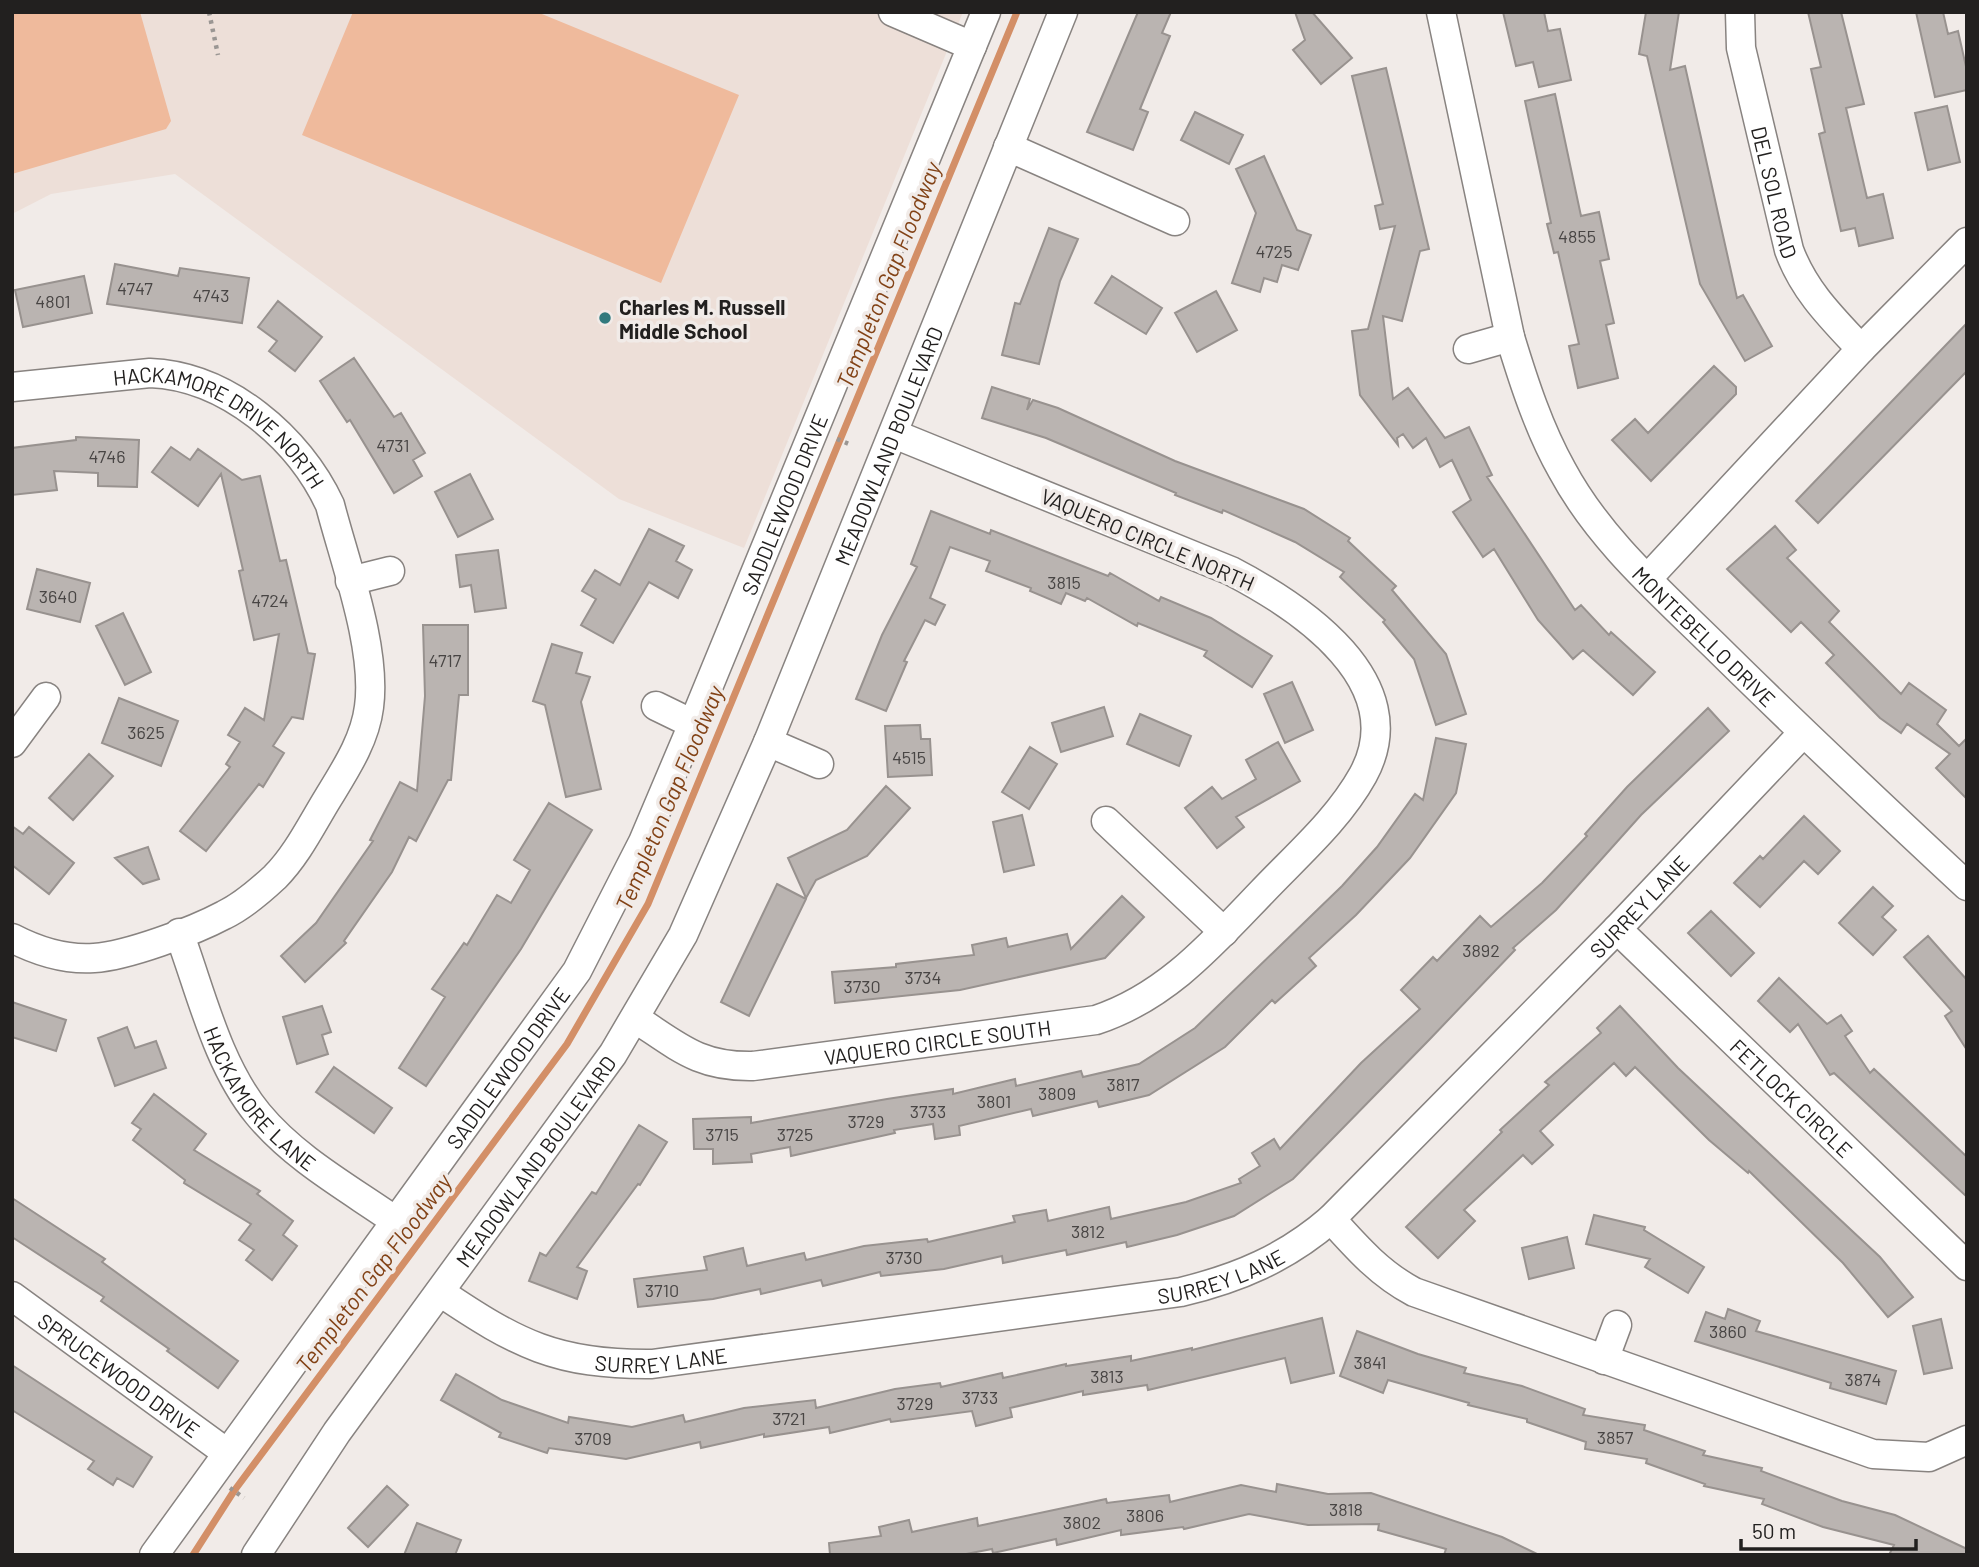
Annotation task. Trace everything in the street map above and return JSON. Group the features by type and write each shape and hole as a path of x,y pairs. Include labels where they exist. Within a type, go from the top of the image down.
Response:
{"street":[{"path":"893,12 972,46"},
{"name":"SADDLEWOOD DRIVE","path":"154,1555 577,971 643,842 986,12"},
{"name":"MEADOWLAND BOULEVARD","path":"265,1551 440,1292 636,1019 683,935 768,742 1063,12"},
{"name":"MONTEBELLO DRIVE","path":"1441,12 1510,337 1524,383 1562,470 1598,525 1647,579 1803,733 1967,886"},
{"name":"DEL SOL ROAD","path":"1740,12 1741,48 1789,250 1798,275 1810,294 1861,349"},
{"path":"1008,147 1175,221"},
{"path":"1647,579 1861,349 1967,242"},
{"path":"1468,349 1510,337"},
{"name":"HACKAMORE DRIVE NORTH","path":"12,387 150,373 194,380 258,416 283,437 318,479 330,505 372,679 369,709 349,764 295,851 277,874 253,896 225,915 123,953 94,958 66,957 36,950 12,938"},
{"name":"VAQUERO CIRCLE NORTH","path":"894,434 1240,576 1318,625 1359,673 1369,698 1374,725 1372,751 1364,774 1338,813 1254,900"},
{"path":"349,581 390,570"},
{"path":"12,743 46,697"},
{"path":"656,706 693,724"},
{"name":"SURREY LANE","path":"440,1292 523,1344 565,1358 609,1365 652,1364 1181,1292 1243,1275 1303,1244 1331,1219 1617,929 1803,733"},
{"path":"768,742 819,764"},
{"path":"1106,821 1224,932"},
{"name":"VAQUERO CIRCLE SOUTH","path":"636,1019 701,1060 725,1067 753,1066 1096,1020 1122,1011 1163,988 1224,932 1254,900"},
{"name":"FETLOCK CIRCLE","path":"1617,929 1967,1266"},
{"name":"HACKAMORE LANE","path":"180,933 217,1038 256,1113 291,1147 397,1222"},
{"path":"1331,1219 1368,1260 1391,1280 1414,1292 1604,1360 1873,1454 1929,1457 1966,1442"},
{"name":"SPRUCEWOOD DRIVE","path":"12,1296 227,1453"},
{"path":"1604,1360 1617,1325"}],"path":[{"path":"209,12 218,55"},
{"path":"832,437 849,444"}],"shaded area":[{"name":"Charles M. Russell Middle School","path":"12,12 963,12 744,548 619,499 175,174 51,194 12,214"},
{"path":"12,12 140,12 171,121 166,129 12,174"},
{"path":"353,12 537,12 739,95 661,283 302,135"}],"building":[{"path":"1138,12 1171,12 1162,33 1170,36 1140,109 1148,112 1133,150 1087,132"},
{"path":"1295,12 1312,12 1352,58 1321,84 1293,50 1305,40"},
{"path":"1503,12 1544,12 1548,31 1560,29 1571,80 1539,87 1533,62 1516,66"},
{"path":"1646,12 1679,12 1670,70 1685,66 1737,298 1743,295 1772,346 1745,361 1700,284 1647,56 1639,54"},
{"path":"1808,12 1841,12 1864,104 1846,108 1867,198 1883,194 1893,238 1859,246 1855,228 1841,231 1819,134 1825,132 1811,69 1821,67"},
{"path":"1916,12 1943,12 1948,34 1958,31 1967,71 1967,90 1935,97"},
{"path":"1386,68 1429,249 1420,251 1402,321 1383,316 1393,399 1408,388 1445,438 1469,427 1492,475 1487,477 1575,610 1581,605 1609,635 1611,632 1655,672 1633,695 1583,650 1573,659 1538,620 1494,549 1483,557 1453,512 1471,500 1452,460 1440,467 1426,438 1413,448 1403,434 1397,438 1398,445 1360,395 1352,331 1368,329 1395,226 1380,229 1375,206 1383,204 1352,76"},
{"path":"1555,94 1581,216 1599,212 1609,259 1600,261 1614,323 1606,325 1618,378 1578,388 1569,346 1579,344 1558,252 1554,253 1547,224 1551,223 1525,101"},
{"path":"1947,106 1960,162 1928,170 1915,113"},
{"path":"1195,112 1243,135 1229,164 1181,140"},
{"path":"1264,156 1297,230 1311,235 1298,270 1282,265 1277,282 1264,278 1260,292 1232,283 1256,213 1236,169"},
{"path":"1049,228 1078,239 1060,281 1039,364 1002,355 1015,303 1020,304"},
{"path":"115,264 178,276 180,268 249,278 242,323 107,304"},
{"path":"84,276 92,313 23,327 15,290"},
{"path":"1112,276 1162,308 1146,334 1095,303"},
{"path":"1216,291 1237,330 1197,352 1175,313"},
{"path":"278,301 322,337 295,371 269,351 277,341 258,327"},
{"path":"1967,323 1967,371 1818,523 1796,501"},
{"path":"354,358 394,417 401,413 425,453 413,460 422,476 394,493 350,420 347,422 320,381"},
{"path":"1714,366 1736,387 1736,394 1651,481 1612,440 1635,419 1648,433"},
{"path":"992,387 1030,399 1027,410 1033,400 1058,408 1175,461 1304,509 1350,538 1348,541 1396,586 1392,590 1446,654 1466,714 1436,725 1414,659 1383,622 1385,620 1340,577 1344,572 1295,542 1223,510 1222,513 1175,495 1176,493 1046,438 982,418"},
{"path":"76,437 139,440 137,487 98,486 98,473 54,471 57,490 12,495 12,448 76,440"},
{"path":"171,447 190,460 198,449 242,480 260,476 280,561 286,560 308,653 315,654 303,719 292,717 273,746 284,753 263,787 259,784 206,851 180,831 230,767 226,764 240,742 228,735 245,708 264,720 279,634 254,640 239,571 243,570 221,474 198,506 152,472"},
{"path":"470,474 493,519 458,537 435,492"},
{"path":"931,511 990,534 991,530 1108,576 1110,573 1159,601 1161,597 1211,618 1272,656 1252,687 1204,656 1207,651 1138,623 1137,626 1087,598 1085,601 1066,593 1061,604 1030,591 1031,588 986,571 990,561 950,547 930,598 945,605 935,625 925,620 904,661 907,662 886,711 856,699 882,635 917,567 911,564"},
{"path":"1775,526 1796,550 1787,558 1839,611 1829,622 1901,694 1909,683 1946,710 1937,724 1959,746 1967,738 1967,799 1936,768 1950,754 1907,724 1901,733 1880,718 1826,663 1834,655 1801,622 1791,632 1727,569"},
{"path":"649,529 684,546 676,561 692,570 678,598 649,582 613,643 581,625 596,599 582,591 595,570 620,585"},
{"path":"498,550 506,608 475,612 471,585 460,587 456,555"},
{"path":"37,569 90,583 80,622 27,609"},
{"path":"123,613 151,672 125,685 96,626"},
{"path":"423,625 468,625 468,695 459,695 451,780 448,780 416,841 409,837 392,872 344,941 346,943 305,982 281,956 316,923 373,841 370,840 400,782 417,791 425,696"},
{"path":"552,644 582,653 576,673 590,677 581,702 601,789 566,797 545,705 533,701"},
{"path":"1292,682 1313,730 1285,743 1264,694"},
{"path":"119,698 178,721 161,766 102,743"},
{"path":"1104,707 1113,736 1061,752 1052,723"},
{"path":"1708,708 1729,731 1641,815 1556,910 1513,948 1515,950 1293,1179 1234,1216 1177,1235 1127,1247 1126,1242 1067,1255 1066,1250 1003,1263 1002,1256 944,1269 881,1276 880,1272 823,1286 821,1280 761,1294 760,1289 713,1299 638,1307 634,1279 707,1270 704,1257 743,1248 747,1266 804,1253 806,1260 864,1246 927,1239 928,1242 1015,1222 1013,1216 1046,1210 1048,1221 1109,1207 1111,1219 1186,1202 1241,1183 1239,1179 1260,1166 1252,1153 1274,1139 1280,1149 1361,1063 1420,1009 1401,990 1433,957 1437,961 1480,916 1491,927 1542,883 1587,836 1585,834 1627,787"},
{"path":"1140,714 1191,736 1179,766 1127,744"},
{"path":"920,725 921,739 930,739 932,775 888,777 885,726"},
{"path":"1436,738 1466,744 1456,793 1410,858 1356,915 1309,958 1316,966 1275,1003 1272,1000 1225,1047 1149,1095 1099,1107 1097,1101 1033,1116 1031,1109 959,1126 960,1135 935,1139 933,1124 894,1130 895,1133 791,1156 790,1147 751,1154 752,1162 713,1164 713,1149 694,1149 693,1119 751,1117 751,1123 953,1089 953,1094 1015,1079 1016,1086 1081,1071 1083,1077 1139,1064 1195,1028 1342,886 1377,847 1415,794 1423,800"},
{"path":"1278,742 1300,781 1236,817 1244,827 1217,848 1185,808 1212,787 1222,799 1256,779 1246,760"},
{"path":"1030,747 1057,764 1029,809 1002,792"},
{"path":"89,754 113,776 73,820 49,798"},
{"path":"886,786 910,808 867,856 816,880 806,898 788,858 847,830"},
{"path":"549,803 592,830 521,949 426,1086 399,1068 445,997 432,989 464,943 467,945 497,895 511,903 530,870 514,860"},
{"path":"1022,815 1034,865 1004,872 993,822"},
{"path":"1804,816 1840,851 1818,874 1804,861 1760,907 1734,883 1760,856 1763,859"},
{"path":"12,826 23,834 29,827 74,863 49,894 12,865"},
{"path":"148,847 159,879 143,884 115,858"},
{"path":"777,884 806,899 749,1016 721,1002"},
{"path":"1873,887 1893,906 1882,917 1896,930 1873,955 1839,923"},
{"path":"1122,896 1144,917 1105,958 960,990 835,1003 832,972 896,967 896,964 974,955 972,945 1006,938 1008,947 1067,934 1071,949"},
{"path":"1711,911 1754,953 1731,976 1688,933"},
{"path":"1928,936 1967,980 1967,1050 1945,1016 1952,1011 1904,957"},
{"path":"1779,978 1827,1024 1841,1015 1852,1031 1845,1036 1870,1073 1874,1069 1967,1157 1967,1197 1834,1073 1830,1075 1798,1024 1790,1032 1758,1001"},
{"path":"12,1002 66,1020 56,1051 12,1037"},
{"path":"322,1006 331,1032 322,1035 328,1054 297,1064 283,1017"},
{"path":"1620,1006 1678,1068 1880,1257 1913,1297 1888,1317 1843,1263 1749,1171 1748,1173 1709,1140 1635,1067 1626,1076 1614,1063 1540,1131 1553,1145 1532,1164 1523,1155 1464,1210 1475,1221 1438,1258 1406,1227 1502,1132 1500,1130 1549,1085 1545,1082 1601,1033 1597,1028"},
{"path":"127,1027 135,1048 156,1041 166,1068 115,1086 98,1038"},
{"path":"334,1067 392,1108 374,1133 316,1092"},
{"path":"154,1094 206,1134 194,1150 260,1191 257,1194 293,1221 283,1235 297,1246 272,1280 246,1260 254,1250 239,1240 251,1224 184,1183 185,1180 133,1140 141,1129 132,1123"},
{"path":"639,1125 667,1142 640,1185 638,1184 577,1267 587,1271 577,1299 529,1281 540,1253 546,1256 592,1192 596,1194"},
{"path":"12,1198 105,1259 102,1262 238,1361 218,1388 101,1301 104,1297 12,1237"},
{"path":"1594,1215 1645,1227 1644,1230 1704,1267 1688,1293 1645,1267 1650,1259 1586,1244"},
{"path":"1567,1237 1574,1268 1529,1279 1522,1248"},
{"path":"1728,1309 1760,1321 1756,1331 1896,1371 1886,1404 1830,1388 1831,1383 1695,1341 1706,1312 1725,1319"},
{"path":"1322,1318 1334,1373 1291,1383 1285,1358 1148,1390 1147,1385 1083,1395 1083,1391 1010,1408 1012,1417 976,1426 972,1411 891,1422 890,1419 830,1433 829,1427 764,1437 764,1434 701,1448 700,1442 626,1459 549,1448 547,1453 499,1437 501,1433 441,1400 456,1374 502,1400 568,1423 569,1417 632,1427 683,1415 685,1422 744,1408 815,1400 816,1408 895,1389 940,1383 941,1387 1002,1373 1003,1378 1066,1364 1131,1356 1131,1361 1192,1350"},
{"path":"1941,1319 1952,1368 1924,1374 1913,1326"},
{"path":"1357,1331 1418,1354 1466,1368 1464,1373 1522,1386 1585,1409 1583,1415 1645,1425 1644,1430 1705,1451 1703,1455 1762,1468 1761,1471 1842,1501 1895,1515 1967,1549 1967,1555 1889,1555 1894,1545 1823,1527 1762,1504 1764,1499 1704,1486 1705,1484 1646,1463 1647,1459 1585,1449 1586,1442 1527,1422 1527,1419 1468,1405 1469,1403 1388,1380 1383,1393 1340,1376"},
{"path":"12,1365 152,1457 133,1487 117,1478 113,1485 88,1469 94,1461 12,1410"},
{"path":"1277,1484 1328,1494 1371,1493 1502,1537 1539,1555 1444,1555 1446,1549 1378,1530 1379,1524 1308,1525 1249,1514 1184,1529 1121,1535 1121,1530 1057,1545 1056,1539 993,1553 992,1549 961,1555 830,1555 829,1543 881,1536 879,1527 909,1520 912,1532 977,1518 978,1526 1106,1499 1107,1503 1169,1495 1170,1502 1241,1485 1276,1492"},
{"path":"387,1486 408,1505 368,1547 348,1528"},
{"path":"417,1523 461,1540 455,1555 404,1555"}],"waterway":[{"name":"Templeton Gap Floodway","path":"193,1555 234,1491 567,1044 648,904 1017,12"}],"place":[{"name":"Charles M. Russell Middle School","path":"605,318"}]}
